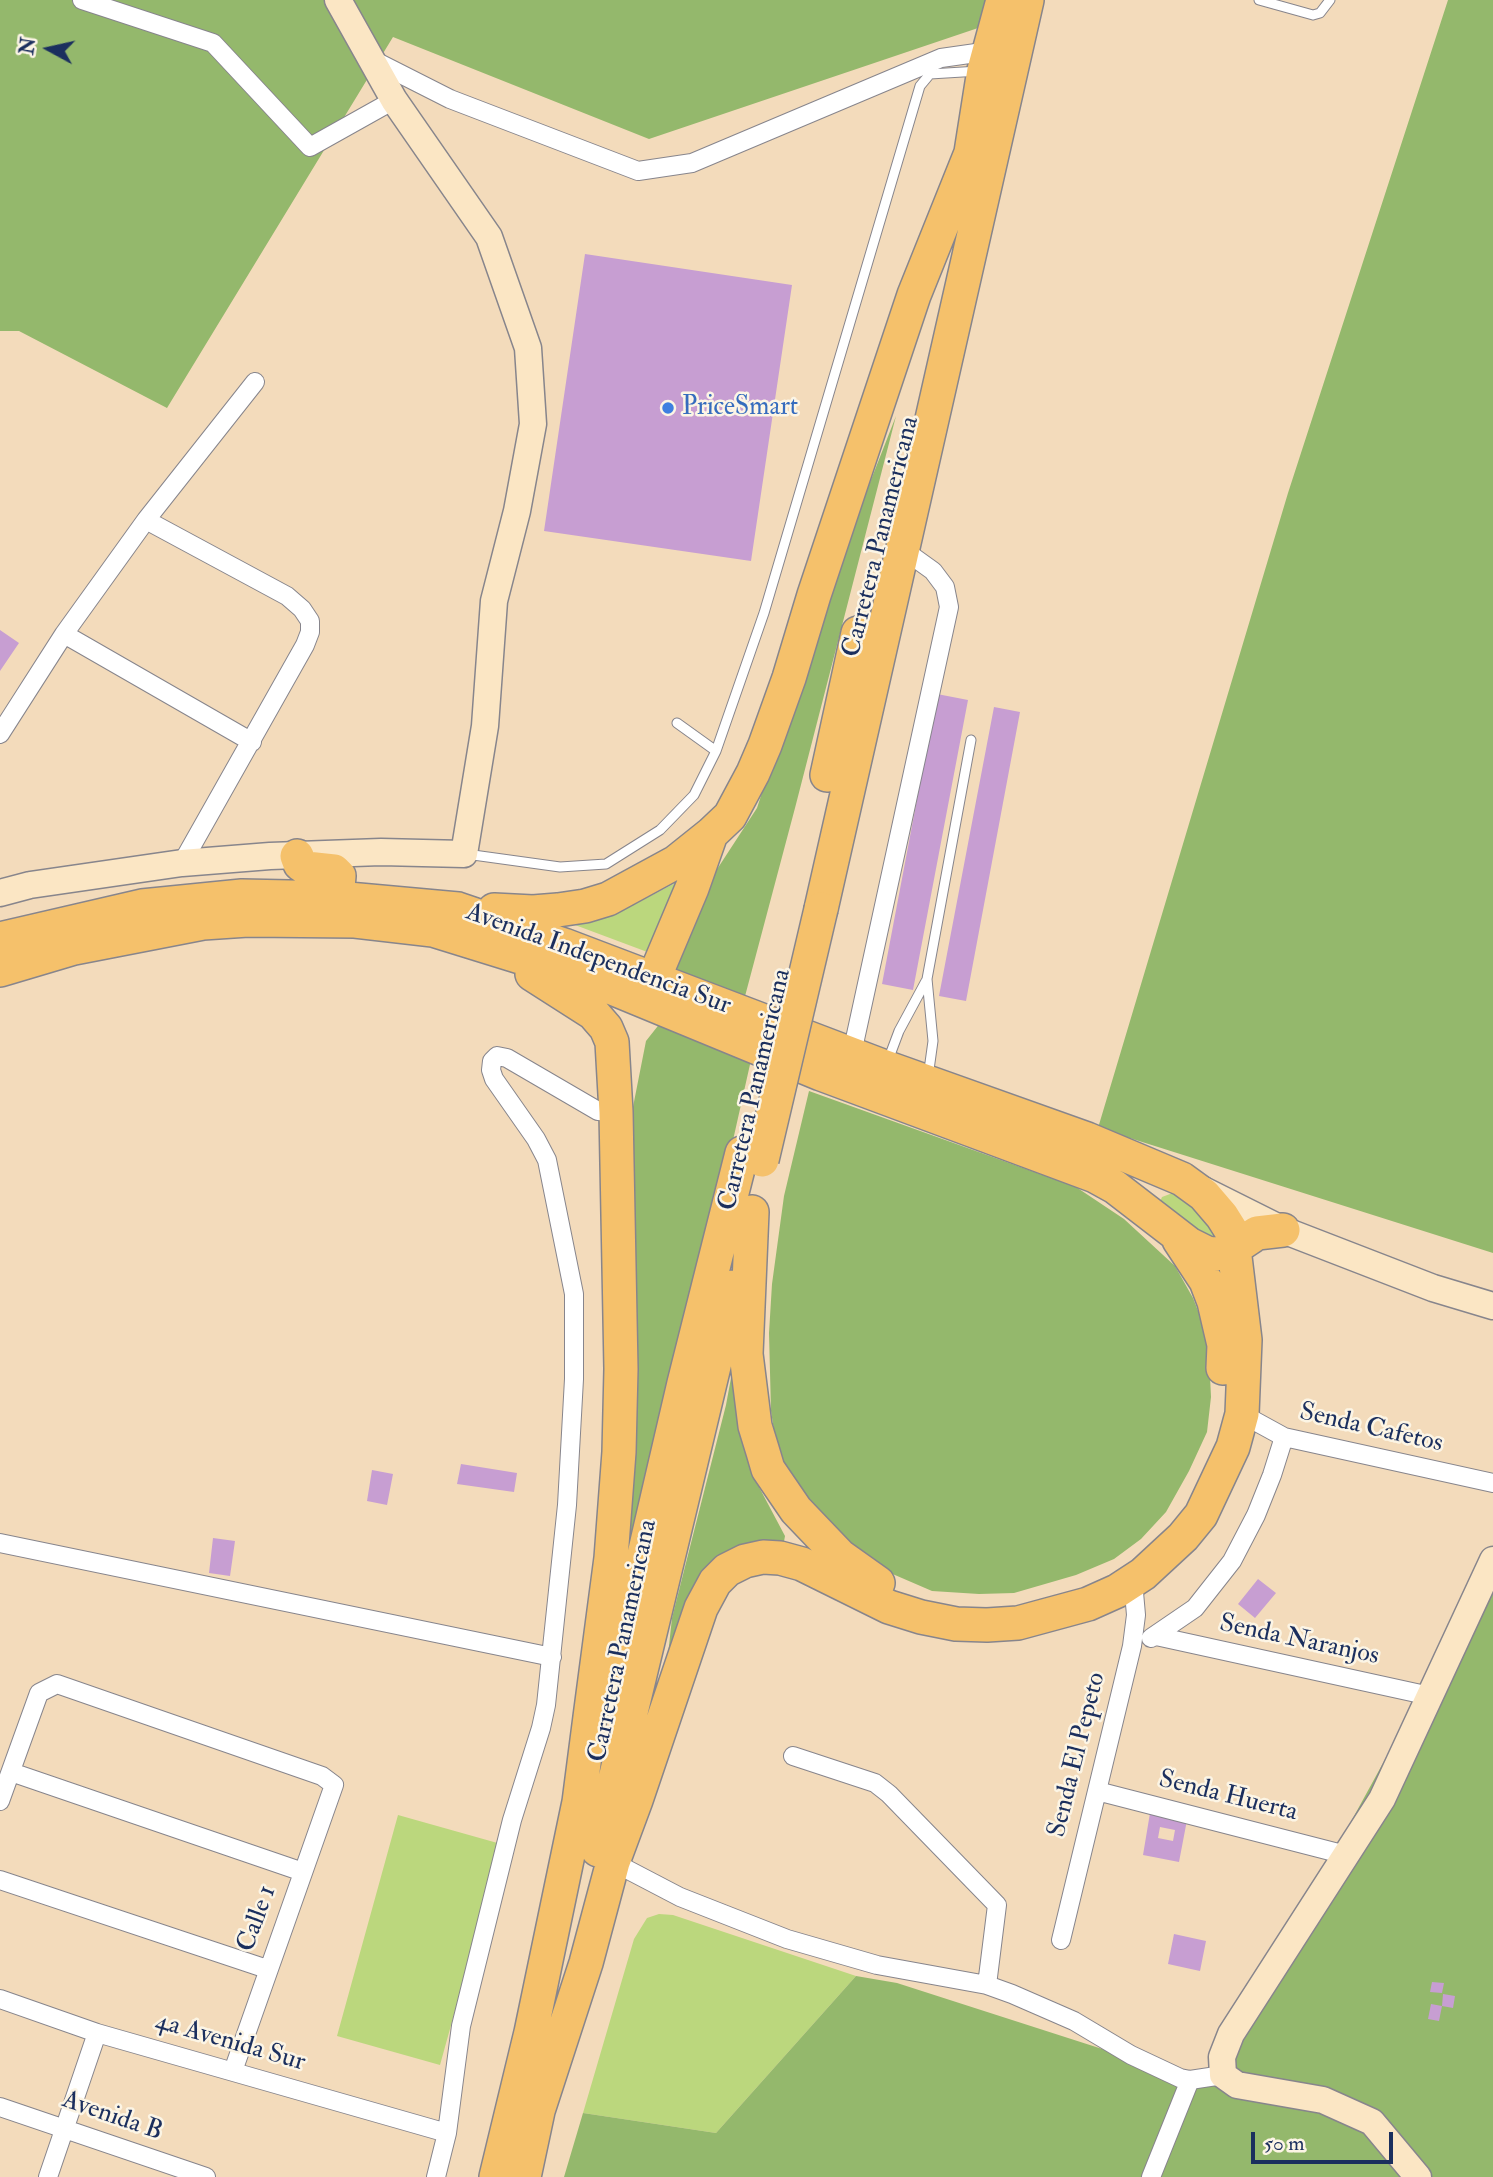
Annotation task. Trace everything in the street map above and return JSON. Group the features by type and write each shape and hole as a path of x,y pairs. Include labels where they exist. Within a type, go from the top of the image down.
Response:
{"highway":[{"name":"Carretera Panamericana","path":"809,908 845,693 944,284 987,61 1003,0"},
{"name":"Carretera Panamericana","path":"496,2177 593,1783 631,1604 674,1422 752,1157 809,908 901,548 982,206 1027,0"},
{"path":"458,909 533,912 585,906 608,899 676,862 730,816 765,745 914,295 971,153"},
{"path":"665,996 657,971 692,888 711,834"},
{"path":"297,856 300,864 306,868 334,872 340,876 337,898"},
{"name":"Avenida Independencia Sur","path":"0,939 12,934 142,906 242,896 337,898 458,909 564,945 665,996 852,1053 1087,1139 1179,1178"},
{"name":"Avenida Independencia Sur","path":"0,970 74,948 203,923 247,920 368,922 433,930 488,946"},
{"path":"488,946 568,971 665,996 821,1074 1095,1176 1115,1187 1161,1223 1209,1254 1254,1248"},
{"path":"488,946 593,1013 606,1028 614,1052 621,1369 619,1451 611,1558 579,1802 529,2042"},
{"path":"615,1162 625,1046 632,1026 665,996"},
{"name":"Carretera Panamericana","path":"524,2177 588,1886 752,1212 752,1157"},
{"path":"752,1212 746,1354 755,1426 768,1469 796,1510 840,1556 885,1587 912,1598 950,1605 1018,1604 1092,1585 1135,1558 1184,1505 1206,1463 1216,1434 1223,1405 1224,1345 1220,1323 1206,1281 1148,1203 1153,1192 1160,1184 1179,1178 1204,1195 1232,1232 1254,1248"},
{"path":"536,2117 586,1963 612,1862 636,1800 701,1608 715,1582 727,1570 745,1561 763,1557 780,1558 803,1564 900,1611 956,1624 987,1625 1018,1623 1088,1605 1132,1581 1155,1565 1201,1515 1233,1447 1242,1414 1245,1340 1254,1248"}],"street":[{"path":"82,0 213,43 310,147 394,100"},
{"path":"0,893 30,884 181,863 270,856 381,852 464,854 485,726 494,601 517,511 533,424 528,348 489,237 394,100 338,0"},
{"path":"371,59 450,99 638,172 692,163 941,58 987,61"},
{"path":"0,734 64,634 146,520 255,382"},
{"path":"146,520 287,596 302,609 310,621 310,632 305,645 181,863"},
{"path":"852,1053 949,607 946,587 933,571 901,548"},
{"path":"64,634 252,741"},
{"path":"436,2177 447,2133 461,2026 512,1820 541,1728 552,1657 570,1462 574,1294 547,1160 536,1139 494,1079 492,1061 497,1056 507,1058 598,1111 616,1112"},
{"name":"Avenida Independencia Sur","path":"1179,1178 1254,1248 1433,1288 1493,1306"},
{"name":"Senda Cafetos","path":"1242,1414 1283,1437 1493,1483"},
{"path":"1132,1646 1156,1636 1195,1608 1232,1561 1247,1537 1261,1505 1283,1437"},
{"path":"0,1543 552,1657"},
{"path":"1223,2074 1222,2057 1231,2034 1382,1799 1493,1560"},
{"name":"Senda El Pepeto","path":"1061,1940 1132,1646 1136,1615 1132,1581"},
{"name":"Senda Naranjos","path":"1156,1636 1430,1696"},
{"name":"Calle 1","path":"11,1772 39,1693 57,1684 322,1776 334,1785 233,2071"},
{"path":"793,1756 875,1783 889,1794 997,1905 988,1985"},
{"path":"0,1801 11,1772 303,1872"},
{"name":"Senda Huerta","path":"1097,1791 1346,1855"},
{"path":"612,1862 680,1897 796,1942 877,1965 988,1985 1074,2021 1131,2056 1170,2074 1190,2080 1223,2074 1237,2085 1323,2100 1359,2114 1371,2122 1418,2177"},
{"path":"0,1880 267,1969"},
{"name":"4a Avenida Sur","path":"0,1999 97,2033 447,2133"},
{"path":"48,2177 97,2033"},
{"path":"1151,2177 1190,2080"},
{"name":"Avenida B","path":"0,2106 206,2177"}],"lane":[{"path":"1259,0 1313,15 1327,7 1330,0"},
{"path":"464,854 560,867 606,864 660,830 694,795 716,751 764,613 920,86 930,74 987,61"},
{"path":"677,723 716,751"},
{"path":"928,1082 933,1041 927,979 971,740"},
{"path":"885,1067 899,1031 927,979"}],"green space":[{"path":"0,0 986,0 981,27 649,139 393,37 167,408 19,331 0,331"},
{"path":"1448,0 1493,0 1493,1253 1098,1128 1288,493"},
{"path":"896,416 744,1000 671,974 695,903 757,808 833,577"},
{"path":"681,880 650,953 559,919 617,911"},
{"path":"661,1022 751,1060 626,1617 636,1374 631,1117 646,1041"},
{"path":"809,1091 1076,1187 1124,1219 1175,1266 1193,1298 1204,1326 1209,1355 1211,1397 1207,1432 1166,1512 1141,1539 1114,1559 1076,1575 1014,1593 932,1591 881,1569 850,1545 791,1483 777,1450 771,1411 769,1333 772,1284 784,1196"},
{"path":"1178,1191 1221,1225 1214,1245 1159,1204 1162,1197"},
{"path":"738,1340 746,1443 759,1487 785,1536 783,1547 765,1546 668,1655 672,1618 726,1405"},
{"path":"1493,1562 1493,2177 564,2177 583,2113 716,2133 856,1976 897,1983 1208,2083"},
{"path":"398,1815 501,1844 440,2065 337,2036"},
{"path":"659,1914 673,1915 856,1976 716,2133 583,2113 634,1939 647,1918"}],"building":[{"name":"PriceSmart","path":"585,254 792,285 751,561 544,531"},
{"path":"0,630 19,643 0,671"},
{"path":"937,694 968,700 913,990 882,984"},
{"path":"994,707 1020,712 966,1001 939,996"},
{"path":"461,1464 517,1473 514,1492 457,1484"},
{"path":"372,1470 393,1474 387,1505 367,1501"},
{"path":"213,1538 235,1541 230,1576 209,1573"},
{"path":"1258,1579 1276,1593 1255,1618 1238,1604"},
{"path":"1150,1813 1187,1820 1179,1862 1143,1855","holes":["1160,1827 1175,1830 1173,1841 1158,1838"]},
{"path":"1174,1934 1206,1941 1200,1971 1168,1964"},
{"path":"1432,1982 1444,1983 1442,1993 1430,1992"},
{"path":"1443,1994 1455,1996 1453,2008 1442,2006"},
{"path":"1431,2004 1442,2006 1439,2021 1428,2019"}],"place":[{"name":"PriceSmart","path":"668,408"}]}
